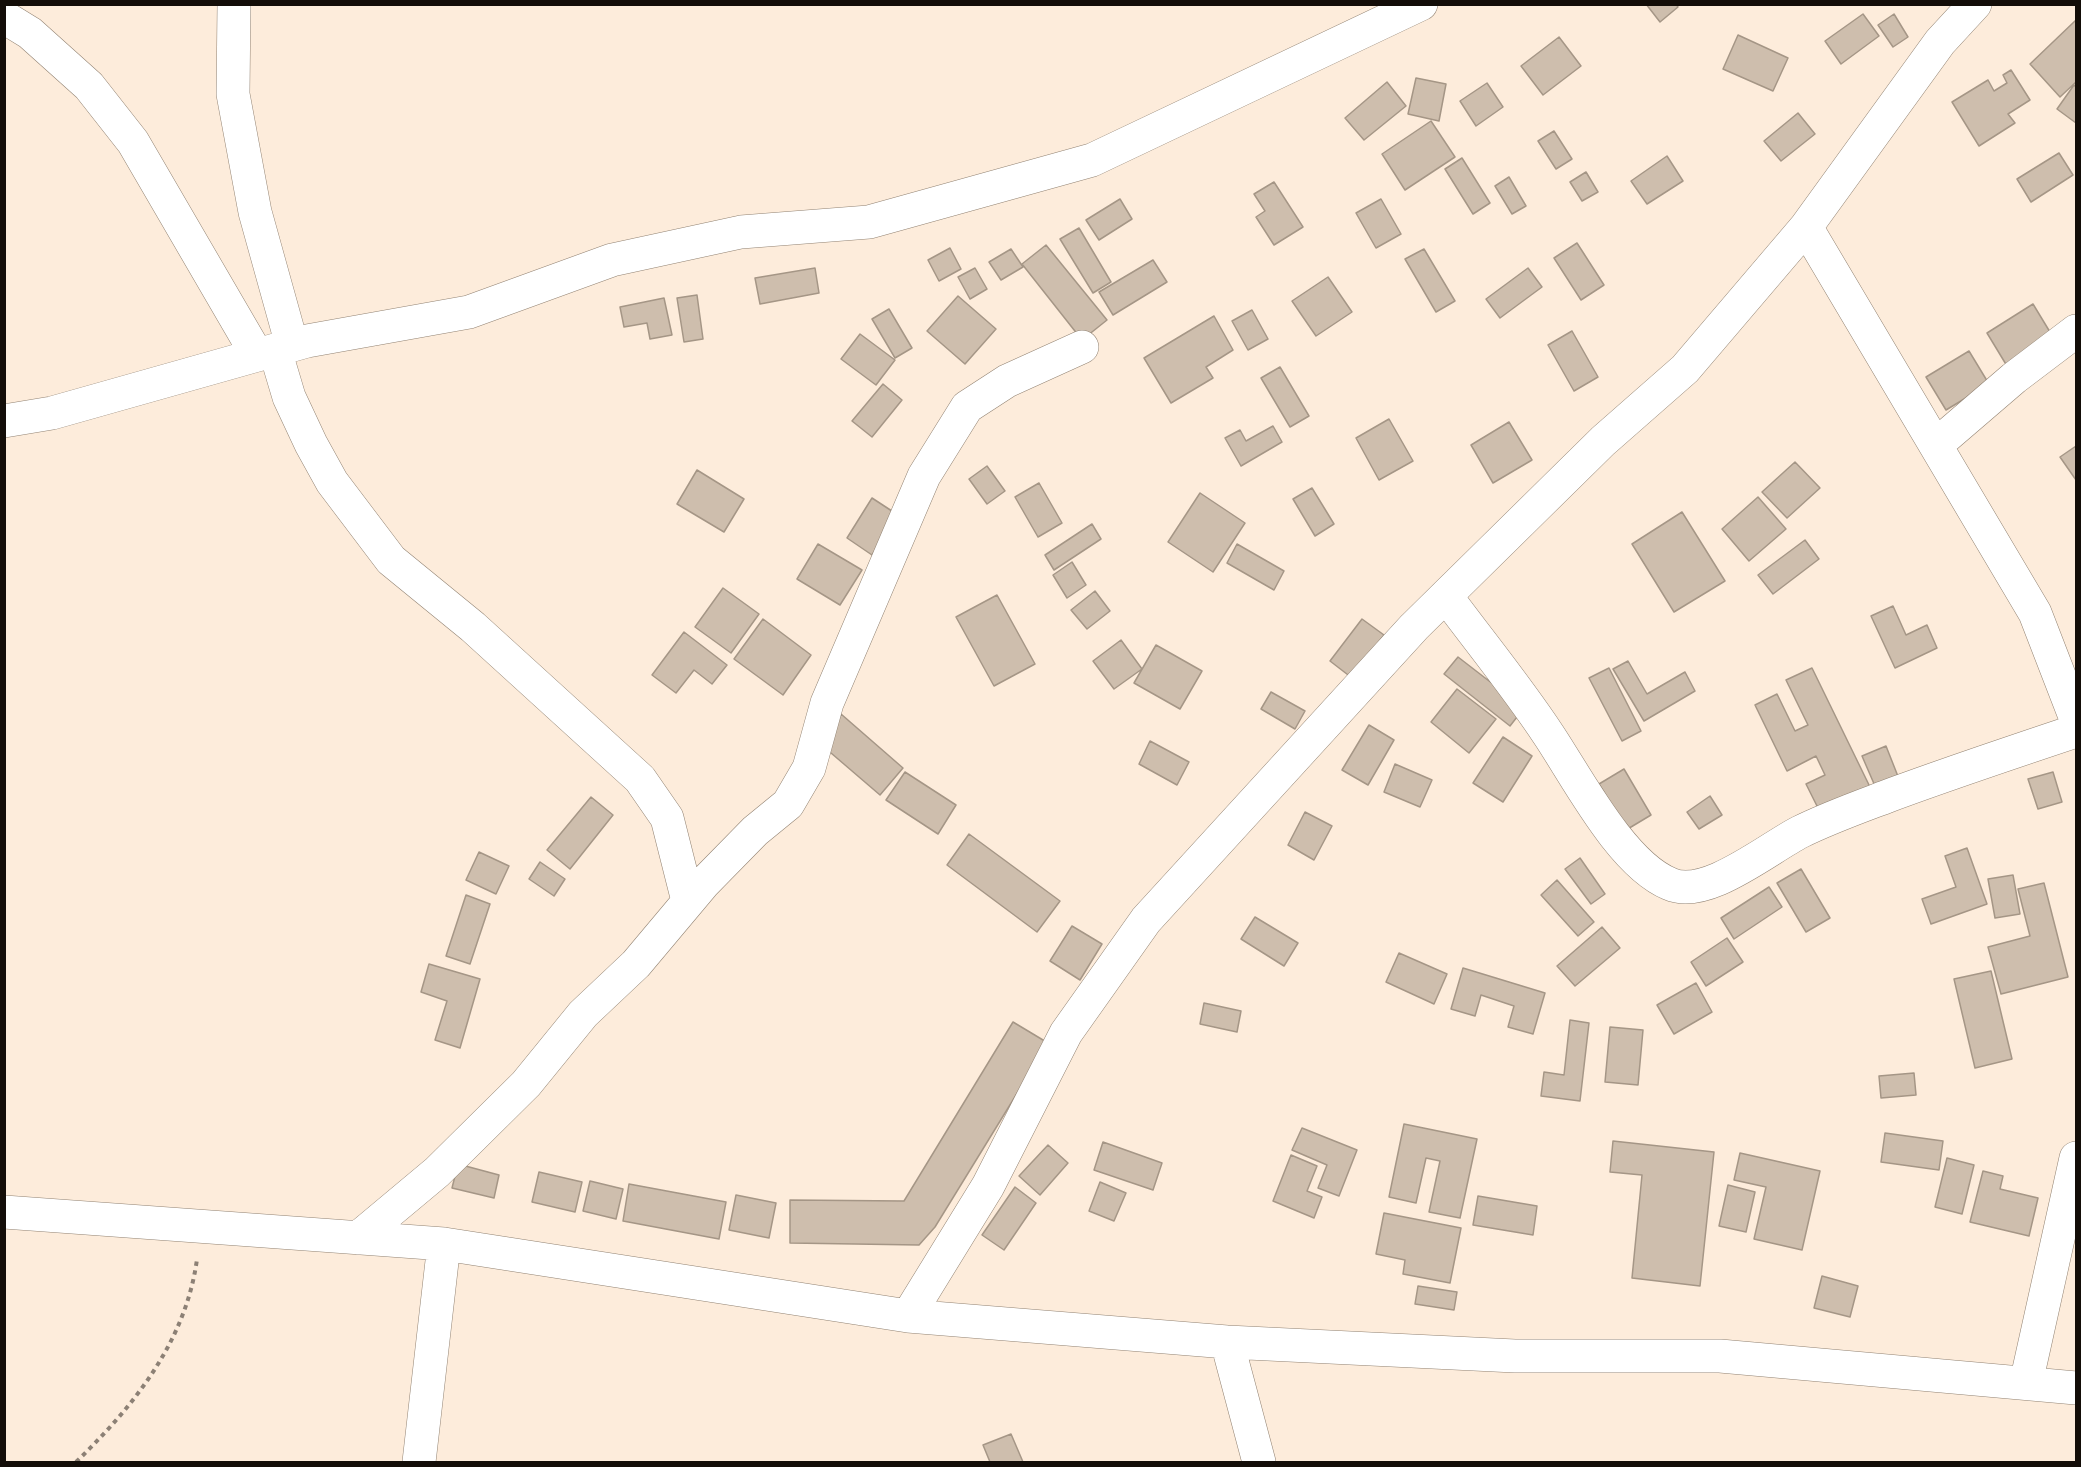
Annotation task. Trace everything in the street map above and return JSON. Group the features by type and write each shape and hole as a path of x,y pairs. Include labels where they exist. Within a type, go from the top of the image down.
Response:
{"street":[{"path":"234,4 233,94 255,212 275,350 289,397 311,444 332,482 391,560 473,627 640,779 667,818 688,902"},
{"path":"4,421 52,413 275,350 469,312 612,260 741,232 869,222 1092,160 1421,4"},
{"path":"908,1316 988,1186 1066,1033 1146,920 1229,826 1446,596 1603,441 1685,369 1806,227 1940,42 1974,4"},
{"path":"4,18 30,33 89,86 133,142 275,350"},
{"path":"1806,227 2035,613 2076,719"},
{"path":"1936,445 2014,378 2076,331"},
{"path":"358,1238 437,1172 518,1092 583,1014 636,964 688,902 755,831 789,804 809,768 827,703 924,476 967,407 1007,381 1082,347"},
{"path":"1446,596 1549,734 1587,798 1636,859 1669,884 1688,889 1710,883 1801,832 1848,811 1956,771 2076,731"},
{"path":"2026,1383 2076,1158"},
{"path":"4,1212 444,1244 908,1316 1227,1342 1515,1356 1720,1356 2076,1388"},
{"path":"419,1462 444,1244"},
{"path":"1227,1342 1259,1462"}],"path":[{"path":"76,1462 132,1402 166,1354 181,1321 195,1278 202,1227"}],"building":[{"path":"1646,4 1676,4 1678,7 1660,22"},
{"path":"1863,14 1879,36 1841,64 1825,41"},
{"path":"1894,14 1908,37 1893,47 1878,25"},
{"path":"2076,20 2076,82 2060,97 2030,64"},
{"path":"1738,35 1788,58 1773,91 1723,69"},
{"path":"1559,37 1581,66 1543,95 1521,66"},
{"path":"2011,70 2030,100 2008,114 2015,123 1979,146 1952,102 1988,80 1994,91 2007,83 2003,75"},
{"path":"1416,78 1446,84 1439,121 1408,114"},
{"path":"1387,82 1406,106 1364,140 1345,118"},
{"path":"1487,83 1503,107 1476,126 1460,101"},
{"path":"2074,85 2076,87 2076,123 2057,109"},
{"path":"1798,113 1815,134 1781,161 1764,141"},
{"path":"1431,121 1455,157 1405,190 1382,154"},
{"path":"1554,131 1572,159 1556,169 1538,141"},
{"path":"2059,153 2073,175 2031,202 2017,179"},
{"path":"1667,156 1683,181 1647,204 1631,181"},
{"path":"1462,158 1490,203 1473,214 1445,169"},
{"path":"1586,172 1598,192 1582,201 1570,182"},
{"path":"1509,177 1526,206 1512,214 1495,186"},
{"path":"1274,182 1303,227 1274,245 1256,217 1265,211 1254,194"},
{"path":"1120,199 1132,219 1099,240 1086,220"},
{"path":"1381,199 1401,234 1376,248 1356,213"},
{"path":"1079,228 1111,282 1093,293 1060,239"},
{"path":"1577,243 1604,285 1581,300 1554,258"},
{"path":"1046,245 1107,320 1082,340 1022,264"},
{"path":"950,248 961,269 939,281 928,260"},
{"path":"1011,249 1023,267 1001,280 989,262"},
{"path":"1424,249 1455,301 1436,312 1405,259"},
{"path":"1153,260 1167,282 1113,315 1099,292"},
{"path":"815,268 819,293 760,304 755,278"},
{"path":"975,268 987,289 970,299 958,277"},
{"path":"1528,268 1542,287 1500,318 1486,299"},
{"path":"1328,277 1352,312 1316,336 1292,301"},
{"path":"697,295 703,339 684,342 677,298"},
{"path":"958,296 996,329 965,364 927,331"},
{"path":"664,298 672,335 650,339 647,323 624,327 620,307"},
{"path":"2033,304 2053,337 2007,366 1987,333"},
{"path":"889,309 912,348 895,358 872,319"},
{"path":"1252,310 1268,339 1248,350 1232,321"},
{"path":"1214,316 1233,350 1206,367 1213,378 1171,403 1144,358"},
{"path":"1572,331 1598,377 1574,391 1548,345"},
{"path":"860,334 895,360 876,385 841,359"},
{"path":"1969,351 1989,384 1946,410 1926,377"},
{"path":"1280,367 1309,416 1290,427 1261,378"},
{"path":"883,384 902,400 872,437 852,421"},
{"path":"1389,419 1413,461 1379,480 1356,438"},
{"path":"1509,422 1532,460 1493,483 1471,445"},
{"path":"1273,426 1282,442 1241,466 1225,438 1240,430 1246,441"},
{"path":"2076,446 2076,480 2060,457"},
{"path":"1795,462 1820,488 1787,518 1762,492"},
{"path":"987,466 1005,491 987,504 969,479"},
{"path":"697,470 744,499 724,532 677,504"},
{"path":"1039,483 1062,523 1038,537 1015,497"},
{"path":"1312,488 1334,524 1315,536 1293,499"},
{"path":"1200,493 1245,523 1213,572 1168,542"},
{"path":"1758,497 1786,529 1749,561 1722,529"},
{"path":"872,498 898,515 872,555 847,538"},
{"path":"1682,512 1725,581 1674,612 1632,544"},
{"path":"1092,524 1101,539 1054,570 1045,555"},
{"path":"1805,540 1819,559 1773,594 1758,575"},
{"path":"818,544 862,570 840,605 797,579"},
{"path":"1237,544 1284,571 1274,590 1227,563"},
{"path":"1072,562 1086,585 1067,598 1053,575"},
{"path":"723,588 759,614 731,653 695,627"},
{"path":"1095,591 1110,611 1087,629 1071,610"},
{"path":"997,595 1035,664 994,686 956,617"},
{"path":"1893,606 1906,635 1927,625 1937,648 1895,668 1871,616"},
{"path":"763,619 811,655 783,695 734,659"},
{"path":"1362,619 1384,635 1352,678 1330,661"},
{"path":"684,632 727,665 712,684 694,670 676,693 652,675"},
{"path":"1121,640 1142,669 1114,689 1093,661"},
{"path":"1156,645 1202,671 1180,709 1134,683"},
{"path":"1458,657 1524,708 1510,726 1444,674"},
{"path":"1628,661 1647,694 1685,672 1695,691 1644,721 1613,669"},
{"path":"1609,668 1641,731 1622,741 1589,678"},
{"path":"1812,668 1870,787 1820,812 1806,784 1825,775 1816,756 1787,771 1755,705 1777,694 1795,731 1808,725 1786,680"},
{"path":"1457,689 1496,719 1469,753 1431,722"},
{"path":"1271,692 1305,711 1295,729 1261,709"},
{"path":"841,714 903,768 880,795 817,741"},
{"path":"1369,725 1394,740 1368,785 1342,770"},
{"path":"1503,737 1532,756 1503,802 1473,783"},
{"path":"1150,741 1189,762 1177,785 1139,764"},
{"path":"1886,746 1901,784 1878,793 1862,756"},
{"path":"1395,764 1432,780 1420,807 1384,792"},
{"path":"1624,769 1651,815 1626,830 1599,784"},
{"path":"905,772 956,805 938,834 886,800"},
{"path":"2053,772 2062,802 2038,809 2028,779"},
{"path":"1710,796 1722,815 1699,829 1687,812"},
{"path":"591,797 613,815 570,869 547,850"},
{"path":"1305,812 1332,826 1314,860 1288,845"},
{"path":"969,834 1060,901 1037,932 947,865"},
{"path":"1967,848 1987,904 1931,924 1922,899 1956,887 1945,856"},
{"path":"479,852 509,866 496,894 466,880"},
{"path":"1580,858 1605,894 1591,904 1565,869"},
{"path":"540,862 565,879 554,896 529,879"},
{"path":"1801,869 1830,918 1806,932 1777,883"},
{"path":"2013,875 2020,914 1995,918 1988,879"},
{"path":"1557,880 1594,922 1578,936 1541,895"},
{"path":"2044,883 2068,977 2001,994 1988,947 2030,936 2018,889"},
{"path":"1769,887 1782,907 1734,939 1721,918"},
{"path":"466,895 490,904 470,964 446,956"},
{"path":"1255,917 1298,943 1284,966 1241,939"},
{"path":"1072,926 1102,944 1080,980 1050,961"},
{"path":"1602,927 1620,948 1575,986 1557,966"},
{"path":"1727,938 1743,962 1706,986 1691,962"},
{"path":"1399,953 1447,974 1434,1004 1386,982"},
{"path":"429,964 480,979 460,1048 435,1040 447,1001 421,992"},
{"path":"1463,968 1545,993 1533,1034 1508,1027 1514,1006 1481,995 1475,1016 1451,1009"},
{"path":"1991,971 2012,1059 1975,1068 1954,979"},
{"path":"1696,983 1712,1012 1674,1034 1657,1005"},
{"path":"1204,1003 1241,1011 1237,1032 1200,1024"},
{"path":"1570,1020 1589,1023 1580,1101 1541,1096 1544,1072 1564,1075"},
{"path":"1013,1022 1048,1043 935,1227 919,1245 790,1243 790,1200 904,1201"},
{"path":"1610,1027 1643,1030 1638,1085 1605,1082"},
{"path":"1914,1073 1916,1095 1881,1098 1879,1076"},
{"path":"1404,1124 1477,1139 1460,1218 1429,1212 1440,1161 1426,1158 1416,1203 1389,1197"},
{"path":"1302,1128 1357,1150 1339,1196 1318,1188 1327,1165 1292,1150"},
{"path":"1885,1133 1943,1141 1939,1170 1881,1162"},
{"path":"1613,1141 1714,1152 1700,1286 1632,1278 1642,1175 1610,1172"},
{"path":"1103,1142 1162,1163 1153,1190 1094,1170"},
{"path":"1048,1145 1068,1163 1040,1195 1019,1176"},
{"path":"1740,1153 1820,1171 1802,1250 1754,1239 1766,1187 1734,1180"},
{"path":"1291,1155 1317,1166 1307,1191 1322,1197 1314,1218 1273,1201"},
{"path":"1947,1158 1974,1165 1962,1214 1935,1207"},
{"path":"458,1164 499,1175 494,1198 452,1188"},
{"path":"1983,1171 2003,1176 2000,1189 2038,1198 2029,1236 1970,1222"},
{"path":"539,1172 582,1182 575,1212 532,1202"},
{"path":"590,1181 623,1189 616,1219 583,1211"},
{"path":"1100,1182 1126,1193 1114,1221 1089,1211"},
{"path":"629,1184 726,1202 719,1239 623,1221"},
{"path":"1728,1185 1755,1192 1746,1232 1719,1226"},
{"path":"1015,1187 1036,1203 1004,1250 982,1235"},
{"path":"736,1195 776,1203 769,1238 729,1230"},
{"path":"1478,1196 1537,1206 1533,1235 1473,1225"},
{"path":"1384,1213 1461,1228 1450,1283 1403,1274 1405,1260 1376,1254"},
{"path":"1822,1276 1858,1286 1850,1317 1814,1308"},
{"path":"1418,1286 1457,1292 1454,1310 1415,1304"},
{"path":"1011,1434 1023,1462 990,1462 983,1445"}]}
